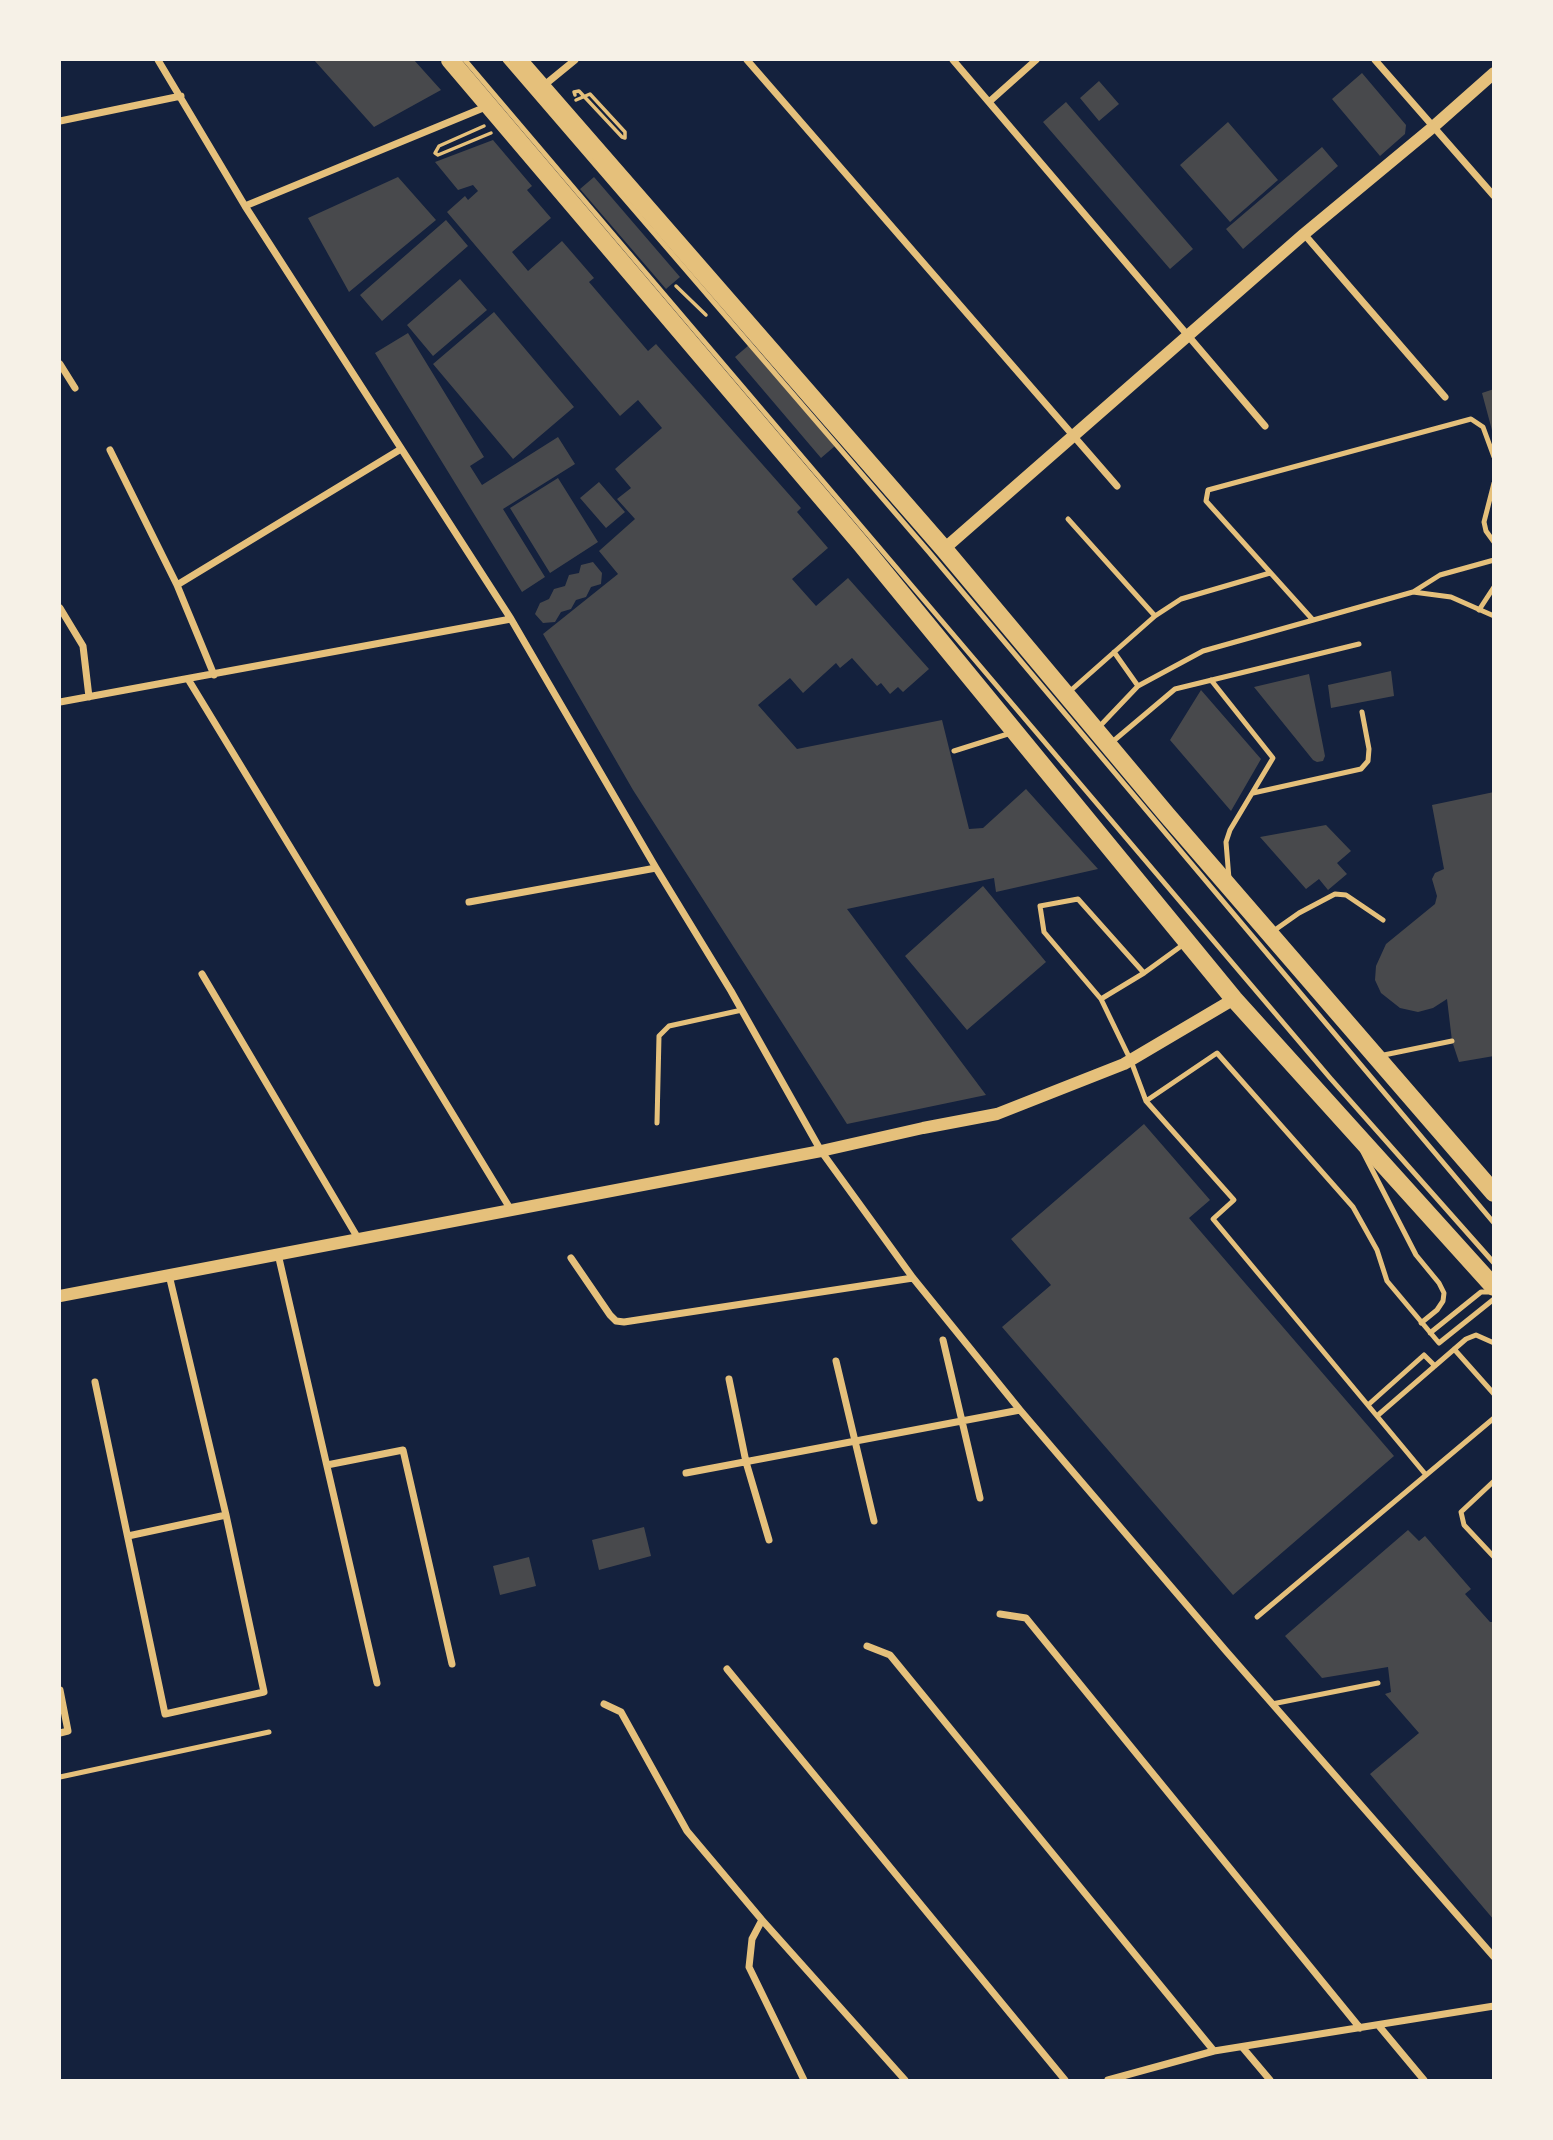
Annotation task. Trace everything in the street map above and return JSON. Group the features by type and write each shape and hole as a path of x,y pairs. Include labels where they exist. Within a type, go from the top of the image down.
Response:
{"main road":[{"path":"450,60 861,544 1234,999 1493,1289"},
{"path":"525,62 542,88 944,550 1230,889 1493,1193"}],"street":[{"path":"158,60 246,206 511,620 742,1010 821,1152 913,1278 1020,1410 1493,1957"},
{"path":"542,88 575,60"},
{"path":"747,60 1117,486"},
{"path":"953,60 1265,426"},
{"path":"989,102 1036,60"},
{"path":"1375,60 1493,196"},
{"path":"944,550 1304,234 1433,127 1493,73"},
{"path":"60,121 181,96"},
{"path":"246,206 496,112"},
{"path":"1304,234 1445,397"},
{"path":"60,364 75,388"},
{"path":"177,586 401,449"},
{"path":"110,450 177,586 214,675"},
{"path":"60,608 83,646 89,697"},
{"path":"60,702 511,620"},
{"path":"188,679 511,1210"},
{"path":"469,902 656,867"},
{"path":"202,974 359,1241"},
{"path":"61,1293 277,1253 359,1241 821,1152 997,1114 1055,1093 1130,1060 1234,999"},
{"path":"277,1253 377,1683"},
{"path":"571,1258 610,1315 616,1321 624,1322 913,1278"},
{"path":"95,1382 165,1714 264,1692 226,1515 169,1275"},
{"path":"943,1340 980,1498"},
{"path":"836,1361 874,1521"},
{"path":"729,1379 746,1462 769,1540"},
{"path":"686,1473 1020,1410"},
{"path":"327,1465 403,1450 452,1664"},
{"path":"128,1536 226,1515"},
{"path":"1000,1614 1026,1618 1360,2028"},
{"path":"867,1646 890,1655 1214,2052"},
{"path":"727,1669 1065,2081"},
{"path":"60,1690 68,1731 60,1733"},
{"path":"604,1704 621,1712 687,1831 905,2081"},
{"path":"762,1920 752,1940 749,1967 804,2081"},
{"path":"1108,2081 1214,2052 1493,2006"},
{"path":"1378,2026 1424,2081"},
{"path":"1243,2048 1270,2081"}],"lane":[{"path":"465,60 1331,1079 1493,1263"},
{"path":"505,60 937,562 1493,1223"},
{"path":"1313,620 1206,501 1208,490 1471,419 1483,427 1493,457"},
{"path":"1493,483 1484,522 1493,542"},
{"path":"1068,519 1155,616"},
{"path":"1096,730 1138,686 1203,651 1413,592 1440,575 1493,560"},
{"path":"1066,695 1155,616 1181,599 1270,573"},
{"path":"1479,610 1493,587"},
{"path":"1413,592 1451,597 1493,616"},
{"path":"1108,745 1175,689 1359,644"},
{"path":"1114,652 1138,686"},
{"path":"1211,680 1273,758 1230,830 1226,842 1230,889"},
{"path":"1252,793 1361,769 1368,761 1369,749 1362,712"},
{"path":"954,751 1014,732"},
{"path":"1270,934 1299,912 1335,894 1346,895 1383,920"},
{"path":"1143,973 1078,899 1040,906 1044,932 1101,999 1146,1101 1234,1200 1213,1219 1426,1475"},
{"path":"1101,999 1187,942"},
{"path":"657,1123 659,1036 669,1026 742,1010"},
{"path":"1376,1057 1452,1041"},
{"path":"1146,1101 1217,1053 1353,1207 1377,1250 1387,1281 1439,1343 1493,1299"},
{"path":"1352,1130 1387,1203 1416,1255 1444,1293 1443,1301 1437,1310 1421,1324"},
{"path":"1430,1334 1481,1292 1493,1289"},
{"path":"1377,1416 1466,1339 1474,1335 1493,1343"},
{"path":"1454,1349 1493,1394"},
{"path":"1368,1405 1424,1355 1435,1366"},
{"path":"1256,1617 1493,1418"},
{"path":"1493,1481 1461,1512 1464,1525 1493,1556"},
{"path":"1272,1704 1378,1683"},
{"path":"60,1777 269,1732"}],"path":[{"path":"566,104 590,94 625,132 625,138 576,90 574,94 592,115"},
{"path":"491,133 438,155 435,153 439,146 496,112"}],"building":[{"path":"314,60 414,60 441,90 374,127"},
{"path":"1362,73 1406,125 1405,134 1380,156 1332,99"},
{"path":"1099,81 1119,104 1099,121 1080,98"},
{"path":"1066,102 1193,249 1170,269 1043,122"},
{"path":"1228,122 1278,180 1230,222 1180,165"},
{"path":"493,140 532,186 527,190 551,218 512,252 528,271 562,241 594,278 589,282 648,351 656,344 801,508 797,512 828,548 792,579 816,606 848,578 929,669 903,692 898,687 890,694 881,683 877,686 852,658 840,668 836,663 803,693 790,678 758,705 797,749 942,720 969,829 983,828 1026,789 1098,869 996,892 994,878 847,909 986,1095 847,1124 633,790 543,634 618,574 599,551 635,519 617,499 631,488 615,469 662,428 638,400 620,416 447,212 465,196 468,200 478,191 473,185 458,190 435,162"},
{"path":"1322,147 1338,166 1243,249 1226,229"},
{"path":"398,177 436,220 349,292 308,218"},
{"path":"594,177 680,277 666,289 580,189"},
{"path":"446,220 468,246 382,321 360,295"},
{"path":"460,279 487,310 433,356 407,325"},
{"path":"494,312 574,407 513,459 433,364"},
{"path":"408,333 484,457 470,466 482,485 558,437 575,464 503,509 545,577 522,592 375,353"},
{"path":"749,345 835,446 821,458 735,357"},
{"path":"1494,389 1494,433 1493,434 1482,393"},
{"path":"558,478 598,542 550,573 510,508"},
{"path":"599,482 625,512 606,528 580,498"},
{"path":"593,562 602,573 601,584 591,587 586,597 576,600 571,609 561,612 555,622 543,623 535,614 540,603 549,599 554,589 565,586 569,575 579,573 581,565"},
{"path":"1391,671 1394,696 1331,708 1328,685"},
{"path":"1309,674 1325,756 1323,761 1317,762 1254,687"},
{"path":"1201,690 1261,759 1231,811 1170,740"},
{"path":"1494,792 1494,1056 1459,1062 1452,1041 1447,999 1433,1008 1418,1012 1400,1008 1381,993 1375,980 1376,966 1386,944 1435,904 1437,896 1432,879 1435,873 1444,869 1432,805"},
{"path":"1326,825 1351,851 1337,863 1347,874 1328,890 1319,879 1306,889 1260,837"},
{"path":"983,886 1046,962 967,1030 905,956"},
{"path":"1144,1124 1210,1200 1189,1218 1394,1456 1233,1595 1002,1327 1051,1285 1011,1239"},
{"path":"644,1527 651,1556 599,1570 592,1540"},
{"path":"1408,1530 1419,1541 1425,1536 1471,1589 1465,1594 1490,1622 1494,1622 1494,1920 1370,1774 1419,1733 1385,1694 1391,1692 1388,1667 1322,1678 1285,1636"},
{"path":"529,1557 536,1586 500,1595 493,1566"}]}
